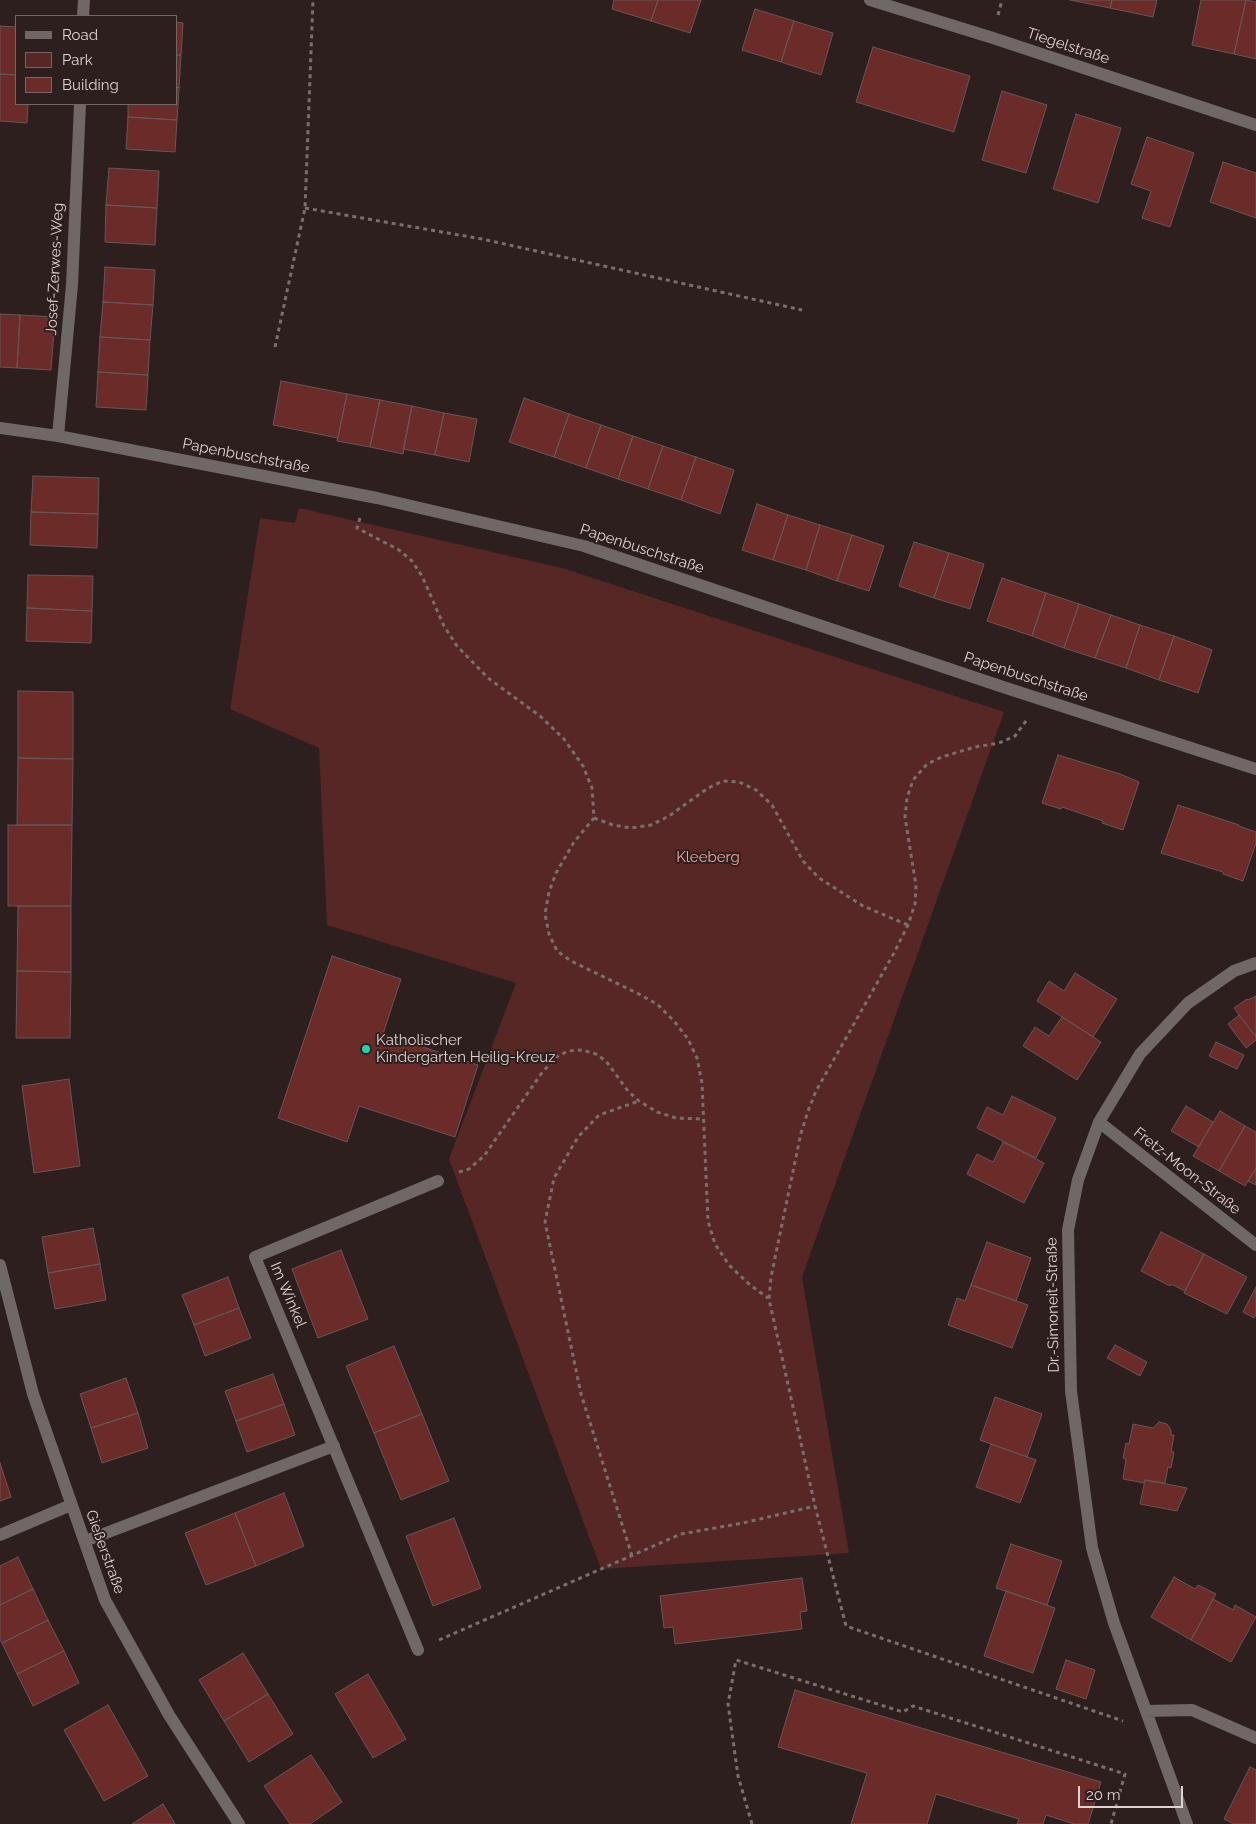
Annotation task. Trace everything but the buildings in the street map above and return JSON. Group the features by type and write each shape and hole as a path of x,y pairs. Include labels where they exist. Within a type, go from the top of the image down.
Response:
{"street":[{"path":"83,15 84,0"},
{"name":"Tiegelstraße","path":"870,0 993,38 1256,125"},
{"name":"Josef-Zerwes-Weg","path":"58,436 72,285 80,105"},
{"name":"Papenbuschstraße","path":"0,428 58,436 364,496 584,546 1256,769"},
{"name":"Dr.-Simoneit-Straße","path":"1187,1824 1114,1624 1092,1548 1071,1391 1068,1230 1078,1180 1098,1122 1140,1054 1188,1003 1234,971 1256,963"},
{"name":"Fretz-Moon-Straße","path":"1098,1122 1256,1245"},
{"name":"Im Winkel","path":"418,1650 255,1257 438,1181"},
{"name":"Gießerstraße","path":"0,1265 32,1394 105,1600 168,1715 239,1824"},
{"path":"85,1541 334,1446"},
{"path":"0,1535 71,1505"},
{"path":"1146,1711 1192,1710 1256,1738"}],"path":[{"path":"275,347 305,208 313,0"},
{"path":"305,208 482,239 802,310"},
{"path":"364,496 358,528 399,550 412,562 422,576 444,626 457,646 488,678 540,716 564,739 583,766 592,788 594,818 574,842 556,873 549,892 546,914 549,934 557,951 571,961 657,1004 688,1039 697,1058 702,1083 702,1119 708,1220 715,1244 729,1265 750,1285 769,1299"},
{"path":"1034,696 1026,721 1015,736 999,743 975,747 942,757 927,764 913,780 907,798 905,817 916,886 914,904 908,925 816,1091 808,1111 801,1133 771,1277 769,1299 815,1506 846,1626 1152,1730"},
{"path":"594,818 613,825 631,828 651,824 670,816 708,788 723,782 739,782 756,790 772,805 802,862 819,878 862,906 908,925"},
{"path":"438,1181 469,1169 484,1156 541,1074 556,1057 568,1051 582,1050 596,1054 606,1061 628,1091 639,1101 657,1112 676,1118 702,1119"},
{"path":"632,1556 581,1394 545,1222 554,1178 578,1137 599,1115 639,1101"},
{"path":"458,1632 681,1534 744,1523 815,1506"},
{"path":"752,1824 738,1776 728,1704 736,1660 902,1712 913,1706 1125,1774 1111,1824"}],"green space":[{"name":"Kleeberg","path":"299,508 562,568 1004,712 802,1277 849,1553 601,1569 449,1159 516,983 327,925 319,748 230,709 260,518 295,523"}],"place":[{"name":"Katholischer Kindergarten Heilig-Kreuz","path":"366,1049"}]}
